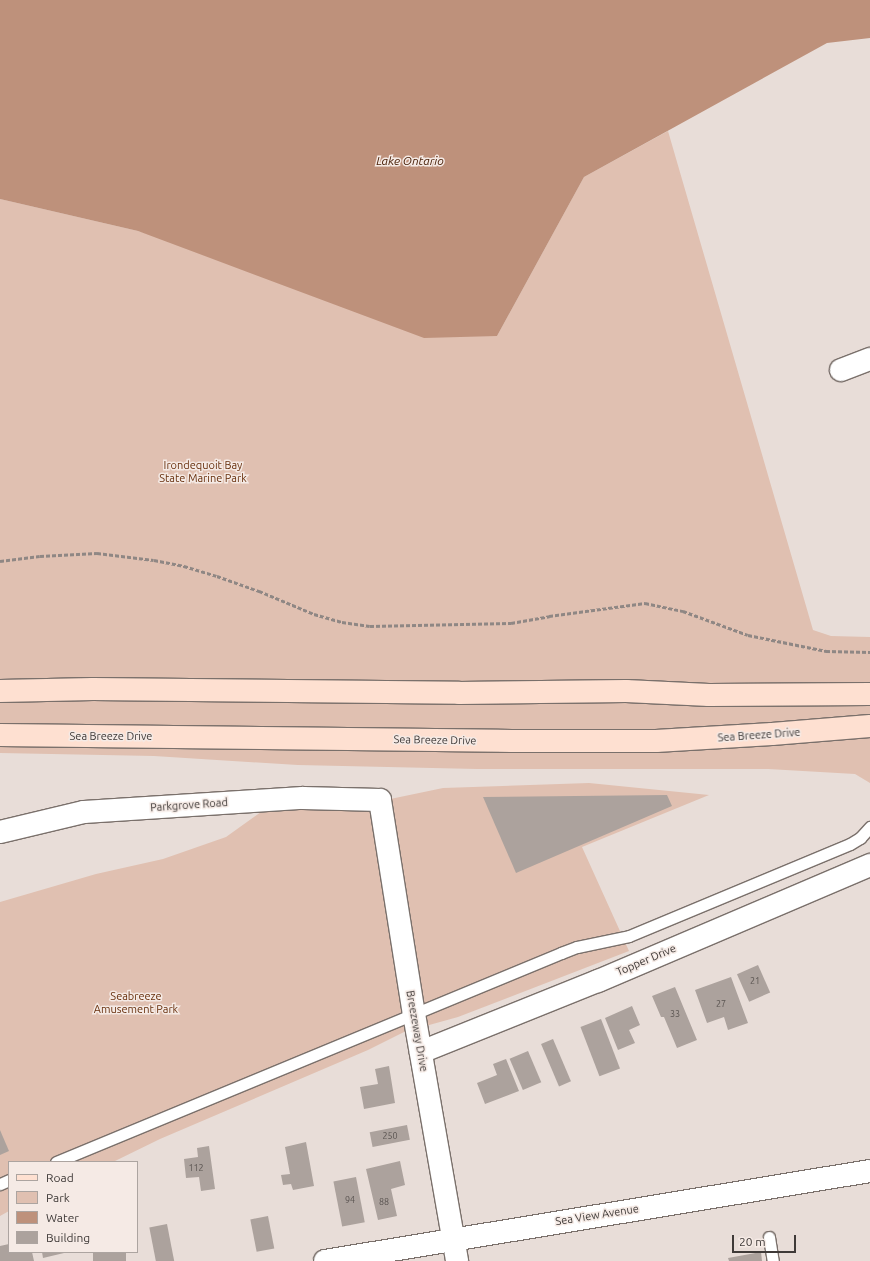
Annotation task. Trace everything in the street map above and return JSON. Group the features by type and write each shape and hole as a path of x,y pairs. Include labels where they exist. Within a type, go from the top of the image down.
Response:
{"main road":[{"path":"0,691 93,689 459,693 626,692 709,694 870,694"},
{"name":"Sea Breeze Drive","path":"0,735 648,741 870,727"}],"street":[{"path":"841,370 870,359"},
{"name":"Parkgrove Road","path":"0,832 84,812 303,798 380,800"},
{"name":"Breezeway Drive","path":"380,800 414,1014 457,1261"},
{"name":"Topper Drive","path":"421,1052 598,981 870,865"},
{"name":"Sea View Avenue","path":"325,1261 870,1171"}],"lane":[{"path":"58,1161 561,953 577,947 628,936 850,844 860,838 870,827"},
{"path":"769,1237 773,1261"}],"path":[{"path":"0,561 28,557 97,553 154,560 184,566 217,576 259,591 314,614 342,622 370,626 512,623 556,615 645,603 683,611 748,635 826,651 870,652"}],"green space":[{"name":"Irondequoit Bay State Marine Park","path":"668,131 813,630 831,636 870,637 870,783 855,774 768,769 477,769 298,765 154,756 0,753 0,199 138,231 497,336 584,177"},
{"name":"Seabreeze Amusement Park","path":"589,783 709,795 582,847 629,951 458,1017 404,1032 368,1050 160,1139 115,1161 8,1161 8,1212 0,1216 0,902 96,874 163,859 226,837 261,812 299,792 351,788 376,802 443,788"}],"water":[{"name":"Lake Ontario","path":"0,0 870,0 870,38 827,43 584,177 497,336 424,338 138,231 0,199"}],"building":[{"path":"667,795 672,806 516,873 483,797"},
{"path":"758,965 770,992 749,1002 737,974"},
{"path":"731,977 748,1023 728,1030 724,1017 707,1023 695,990"},
{"path":"675,987 697,1040 677,1048 664,1017 661,1017 652,996"},
{"path":"632,1006 640,1025 629,1030 635,1043 618,1050 605,1018"},
{"path":"601,1019 620,1068 599,1076 580,1027"},
{"path":"553,1039 571,1081 559,1086 541,1044"},
{"path":"528,1051 541,1082 523,1090 510,1059"},
{"path":"506,1059 519,1091 485,1104 477,1083 497,1075 493,1064"},
{"path":"389,1066 395,1103 364,1109 360,1087 378,1084 375,1069"},
{"path":"407,1125 410,1140 373,1147 370,1132"},
{"path":"0,1130 9,1151 0,1155"},
{"path":"306,1142 314,1186 293,1190 291,1184 283,1185 281,1175 290,1174 285,1147"},
{"path":"209,1146 215,1189 201,1191 199,1177 186,1178 184,1159 198,1157 197,1148"},
{"path":"400,1161 405,1185 391,1189 397,1216 378,1220 366,1169"},
{"path":"356,1177 365,1222 342,1227 333,1181"},
{"path":"268,1216 274,1248 257,1252 250,1219"},
{"path":"167,1224 174,1261 156,1261 149,1227"},
{"path":"8,1244 8,1253 32,1253 34,1261 0,1261 0,1246"},
{"path":"761,1252 762,1261 729,1261 728,1258"},
{"path":"42,1253 64,1253 43,1258"},
{"path":"93,1253 126,1253 126,1261 93,1261"}]}
